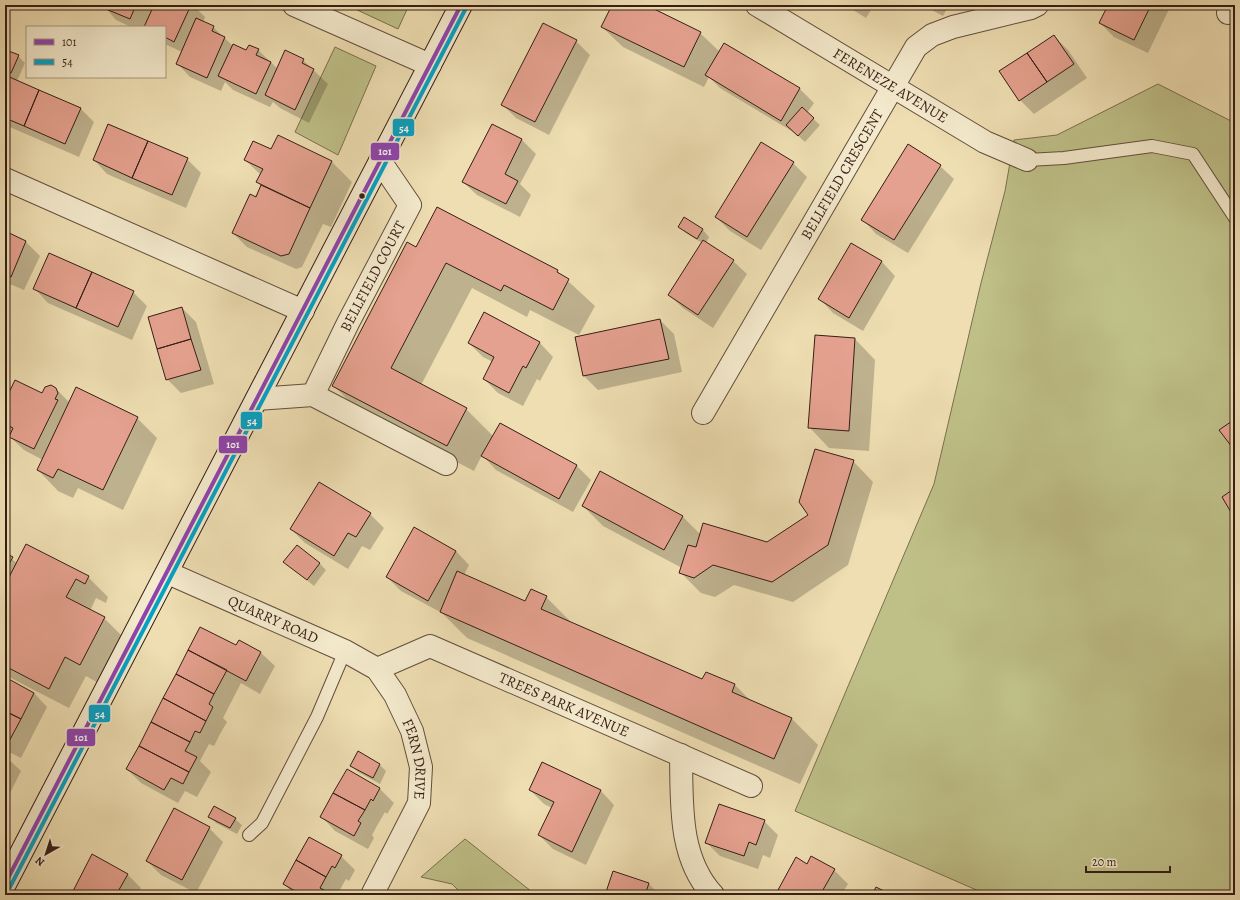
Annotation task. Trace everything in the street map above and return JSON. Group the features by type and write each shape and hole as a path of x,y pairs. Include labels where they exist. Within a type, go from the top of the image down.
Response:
{"street":[{"path":"294,5 430,65"},
{"path":"5,884 168,573 461,5"},
{"name":"FERENEZE AVENUE","path":"758,5 985,142 1027,160"},
{"name":"BELLFIELD CRESCENT","path":"703,413 916,47 932,35 953,27 1031,8 1037,5"},
{"name":"BELLFIELD COURT","path":"313,395 348,323 410,205 380,161"},
{"path":"5,179 302,311"},
{"path":"257,399 313,395 446,464"},
{"name":"QUARRY ROAD","path":"168,573 345,651 376,669"},
{"name":"TREES PARK AVENUE","path":"376,669 430,646 750,786"},
{"name":"FERN DRIVE","path":"372,895 419,803 422,767 412,731 395,695 376,669"},
{"path":"681,755 683,823 686,844 695,867 713,895"}],"lane":[{"path":"1027,160 1064,158 1152,146 1193,154 1235,218"},
{"path":"250,835 262,823 318,716 345,651"}],"green space":[{"path":"354,5 409,5 398,29 353,8"},
{"path":"335,47 376,66 338,155 295,132"},
{"path":"1158,84 1235,123 1235,895 988,895 795,811 934,484 981,283 1005,191 1014,140 1057,135"},
{"path":"465,839 536,895 463,895 452,884 421,877"}],"building":[{"path":"102,5 136,5 130,19 101,7"},
{"path":"154,5 191,5 174,42 166,38 166,26 144,26"},
{"path":"612,5 646,5 701,32 684,67 601,27"},
{"path":"1108,5 1151,5 1134,40 1099,23"},
{"path":"196,18 214,26 212,31 225,37 207,78 176,64"},
{"path":"543,23 577,40 535,122 501,105"},
{"path":"1054,35 1074,64 1047,82 1027,53"},
{"path":"724,43 800,88 781,121 705,75"},
{"path":"233,44 246,50 249,45 259,49 256,55 271,62 256,94 218,76"},
{"path":"6,50 19,55 11,73 5,71"},
{"path":"285,50 304,59 302,63 314,69 295,110 265,95"},
{"path":"1027,53 1047,82 1019,101 999,71"},
{"path":"5,75 39,90 24,126 5,118"},
{"path":"39,90 81,108 65,144 24,126"},
{"path":"802,107 814,118 798,136 786,125"},
{"path":"108,124 148,141 132,178 93,160"},
{"path":"492,124 522,139 505,174 518,181 506,204 462,182"},
{"path":"278,135 332,161 310,208 256,182 263,169 244,160 253,141 271,149"},
{"path":"148,141 188,158 172,195 132,178"},
{"path":"761,142 794,162 747,237 715,217"},
{"path":"908,144 941,165 894,240 861,220"},
{"path":"261,185 310,208 289,254 281,256 232,233 250,194 256,197"},
{"path":"437,207 558,270 557,272 569,279 553,310 504,285 501,291 446,263 391,368 467,408 447,446 332,386 407,242 416,247"},
{"path":"684,217 703,229 697,239 678,227"},
{"path":"5,231 26,241 11,277 5,275"},
{"path":"703,240 734,260 698,315 668,295"},
{"path":"851,243 882,261 849,318 818,299"},
{"path":"49,253 92,272 76,308 33,289"},
{"path":"92,272 134,291 118,327 76,308"},
{"path":"182,307 191,339 157,349 148,317"},
{"path":"484,312 540,342 526,368 523,366 509,393 483,379 494,357 468,343"},
{"path":"660,319 669,359 583,376 575,337"},
{"path":"815,335 855,338 849,431 808,428"},
{"path":"191,339 201,370 166,380 157,349"},
{"path":"15,380 42,393 45,387 51,385 56,388 58,393 55,399 58,400 34,449 9,437 13,428 5,424 5,401"},
{"path":"76,387 138,417 103,490 58,469 53,478 37,470"},
{"path":"1235,419 1235,451 1219,430"},
{"path":"500,423 577,465 559,499 481,456"},
{"path":"815,449 854,460 828,545 772,582 713,565 694,578 679,573 688,545 696,547 703,523 767,542 808,515 799,502"},
{"path":"600,471 683,516 664,550 582,506"},
{"path":"319,482 371,513 356,537 348,533 334,556 290,529"},
{"path":"1235,488 1235,519 1222,497"},
{"path":"414,527 456,551 428,601 386,577"},
{"path":"26,544 89,576 85,584 76,579 66,597 105,617 80,665 65,657 49,689 5,666 5,585"},
{"path":"297,545 320,563 307,580 283,562"},
{"path":"5,553 13,557 5,571"},
{"path":"457,571 525,601 531,589 547,596 541,609 702,679 706,672 735,684 732,692 792,718 774,759 440,612"},
{"path":"200,627 236,645 239,640 261,652 246,681 188,650"},
{"path":"188,650 227,670 214,694 176,674"},
{"path":"176,674 214,694 209,704 213,707 206,721 163,698"},
{"path":"5,677 34,693 21,719 5,711"},
{"path":"163,698 206,721 200,733 195,731 190,742 151,722"},
{"path":"5,711 21,719 7,745 5,744"},
{"path":"151,722 190,742 185,751 197,757 189,772 139,746"},
{"path":"139,746 189,772 183,784 171,778 164,790 126,769"},
{"path":"358,751 380,764 373,778 350,766"},
{"path":"542,762 601,790 572,852 538,835 554,802 529,790"},
{"path":"347,769 380,788 373,801 371,799 365,810 333,793"},
{"path":"333,793 365,810 358,821 361,823 354,836 320,817"},
{"path":"719,804 765,820 756,845 749,842 744,856 705,843"},
{"path":"214,806 236,818 230,828 208,817"},
{"path":"174,808 210,827 182,880 146,861"},
{"path":"309,837 342,855 335,868 332,866 326,877 296,860"},
{"path":"92,854 128,874 116,895 71,895"},
{"path":"811,856 835,869 820,895 788,895 778,890 796,857 807,864"},
{"path":"296,860 326,877 320,888 324,890 321,895 302,895 283,884"},
{"path":"613,871 649,883 645,895 605,895"},
{"path":"876,887 892,895 872,895"}],"transit line":[{"name":"101","path":"5,884 461,5"},
{"name":"54","path":"10,887 466,8"}]}
